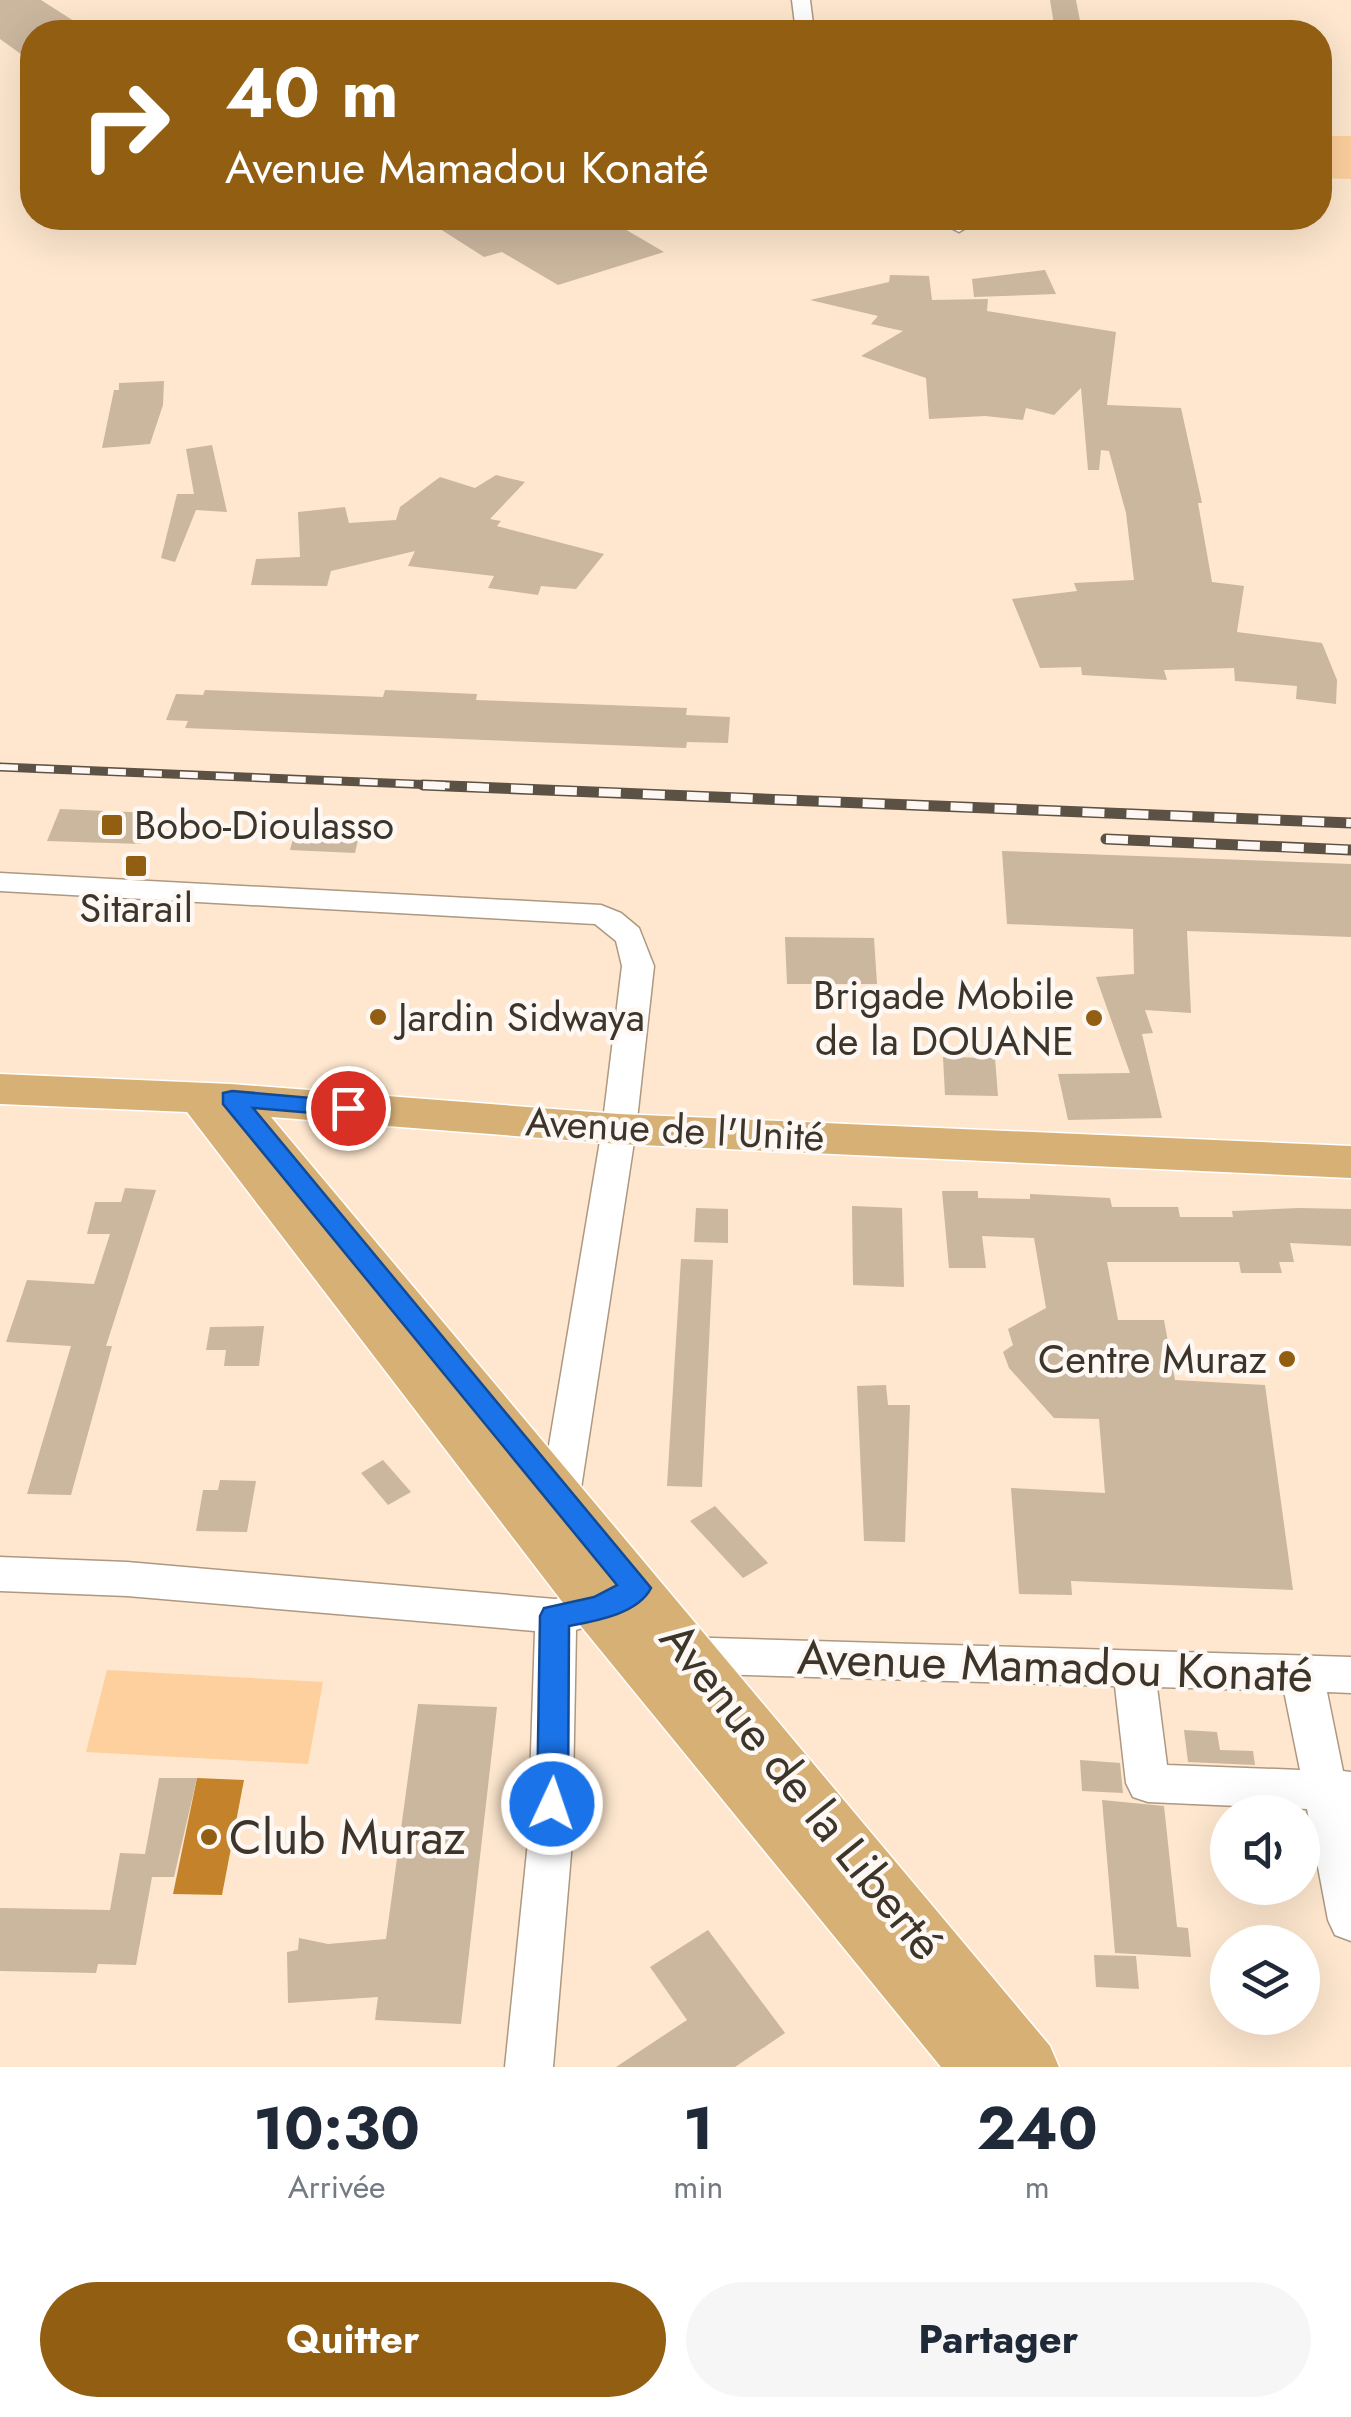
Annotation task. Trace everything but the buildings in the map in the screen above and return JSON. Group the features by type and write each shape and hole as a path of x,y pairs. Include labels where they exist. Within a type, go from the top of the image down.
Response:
{"main road":[{"name":"Avenue de l'Unité","path":"0,1089 214,1098 618,1129 1351,1162"},
{"name":"Avenue de la Liberté","path":"214,1098 550,1514 597,1604 664,1656 1028,2067"},
{"name":"Avenue de la Liberté","path":"664,1656 980,2067"}],"street":[{"path":"0,882 601,915 623,926 636,944 638,966 618,1129 550,1514"},
{"path":"0,1574 597,1604 555,1770 544,1942 529,2067"},
{"name":"Avenue Mamadou Konaté","path":"664,1656 1351,1675"},
{"path":"1134,1667 1148,1784 1338,1790"},
{"path":"1302,1674 1338,1790 1351,1920"}],"shaded area":[{"path":"1332,136 1351,136 1351,179 1332,178"},
{"path":"107,1670 323,1682 308,1764 86,1752"},
{"name":"Club Muraz","path":"197,1778 244,1780 222,1895 173,1894"}],"railway":[{"path":"0,767 484,787"},
{"path":"423,785 1351,823"},
{"path":"1106,839 1351,850"}],"place":[{"name":"Bobo-Dioulasso","path":"112,825"},
{"name":"Sitarail","path":"136,866"},
{"name":"Jardin Sidwaya","path":"378,1017"},
{"name":"Brigade Mobile de la DOUANE","path":"1094,1018"},
{"name":"Centre Muraz","path":"1287,1359"},
{"name":"Club Muraz","path":"209,1837"}],"route":[{"path":"348,1108 232,1099 636,1588 599,1608 554,1616 556,1714 552,1804"}]}
